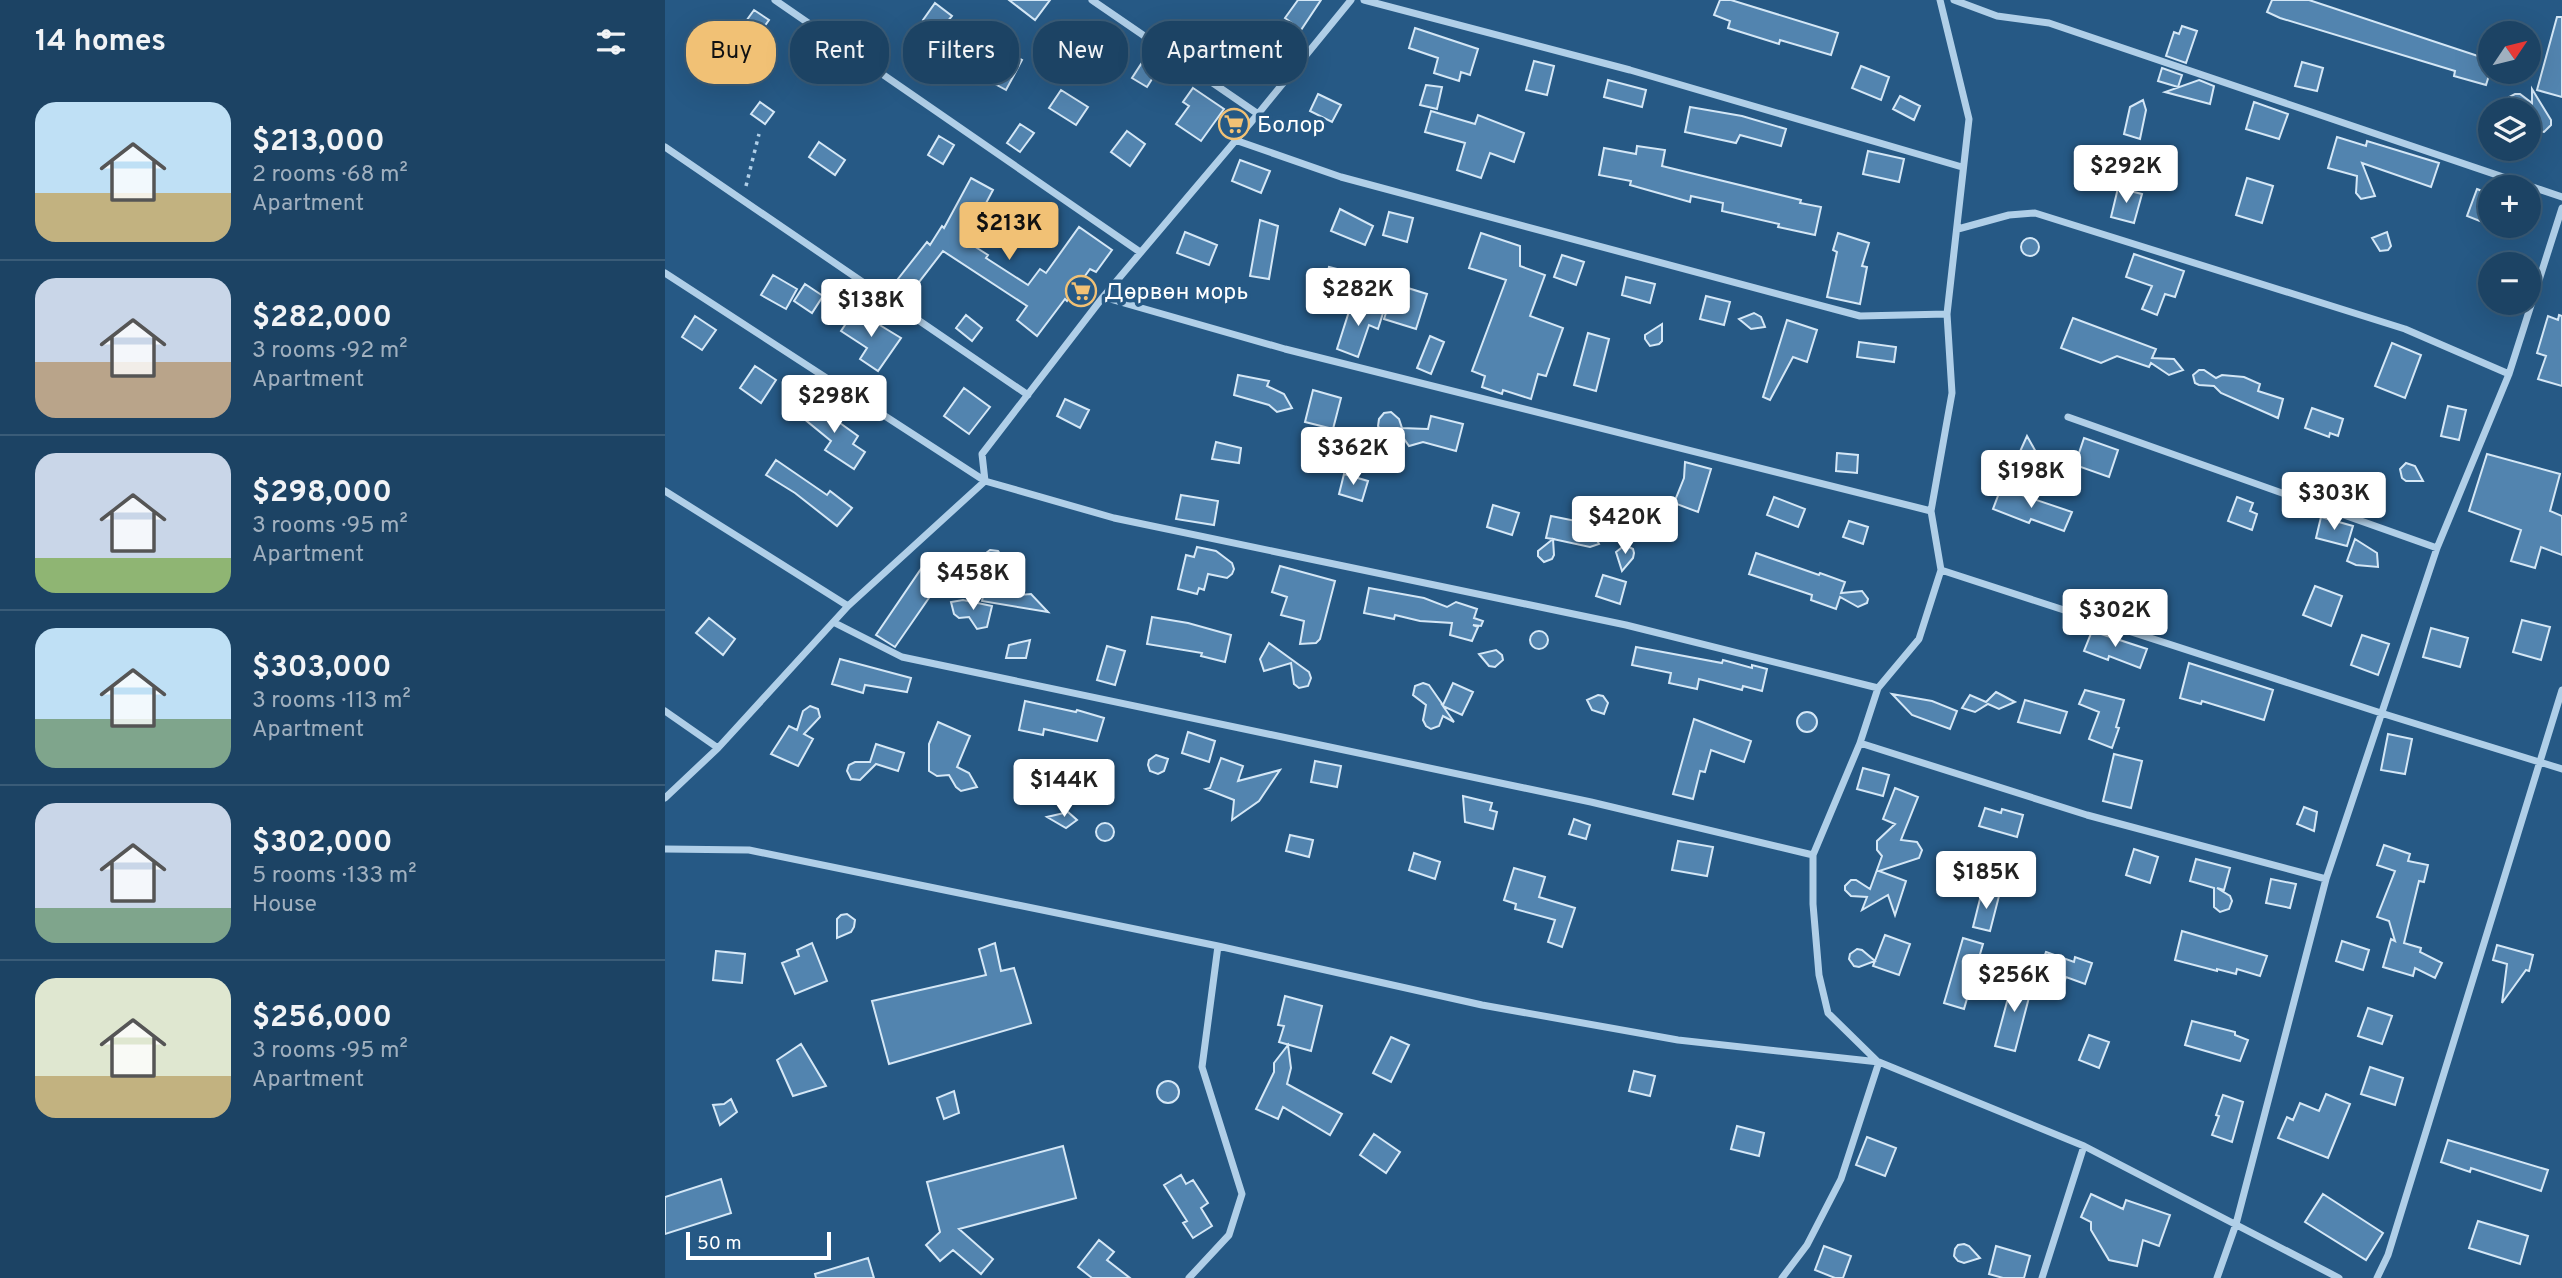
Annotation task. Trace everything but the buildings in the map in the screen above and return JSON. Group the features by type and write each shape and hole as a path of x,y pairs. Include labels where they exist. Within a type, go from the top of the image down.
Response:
{"street":[{"path":"775,0 1140,252"},
{"path":"1092,0 1258,114"},
{"path":"985,481 982,454 1103,297 1234,139 1258,114 1350,0"},
{"path":"1364,0 1630,70 1962,167"},
{"path":"1878,1062 1828,1013 1819,975 1813,904 1813,855 1860,743 1878,688 1919,639 1941,570 1931,511 1952,393 1947,314 1969,119 1940,0"},
{"path":"1954,0 1997,16 2049,23 2562,197"},
{"path":"1234,139 1341,177 1860,316 1947,314"},
{"path":"665,147 1028,395"},
{"path":"2217,1278 2236,1224 2326,879 2437,548 2509,374 2562,208"},
{"path":"1958,229 2009,215 2035,213 2405,329 2509,374"},
{"path":"665,273 985,481 1114,518 1626,625 1878,688"},
{"path":"1103,297 1285,349 1931,511"},
{"path":"2068,417 2437,548"},
{"path":"665,798 718,748 848,606 985,481"},
{"path":"665,491 848,606"},
{"path":"1941,570 2562,769"},
{"path":"835,623 902,657 1578,799 1813,855"},
{"path":"2377,1278 2388,1255 2562,690"},
{"path":"665,711 718,748"},
{"path":"1860,743 2087,815 2326,879"},
{"path":"665,849 749,850 1218,946 1482,1005 1665,1038 1878,1062 2084,1146 2339,1278"},
{"path":"1189,1278 1229,1236 1242,1194 1202,1067 1218,946"},
{"path":"1782,1278 1807,1245 1842,1179 1878,1062"},
{"path":"2042,1278 2084,1146"}],"path":[{"path":"741,199 759,134"}],"place":[{"name":"Болор","path":"1234,124"},
{"name":"Дөрвөн морь","path":"1081,291"}]}
